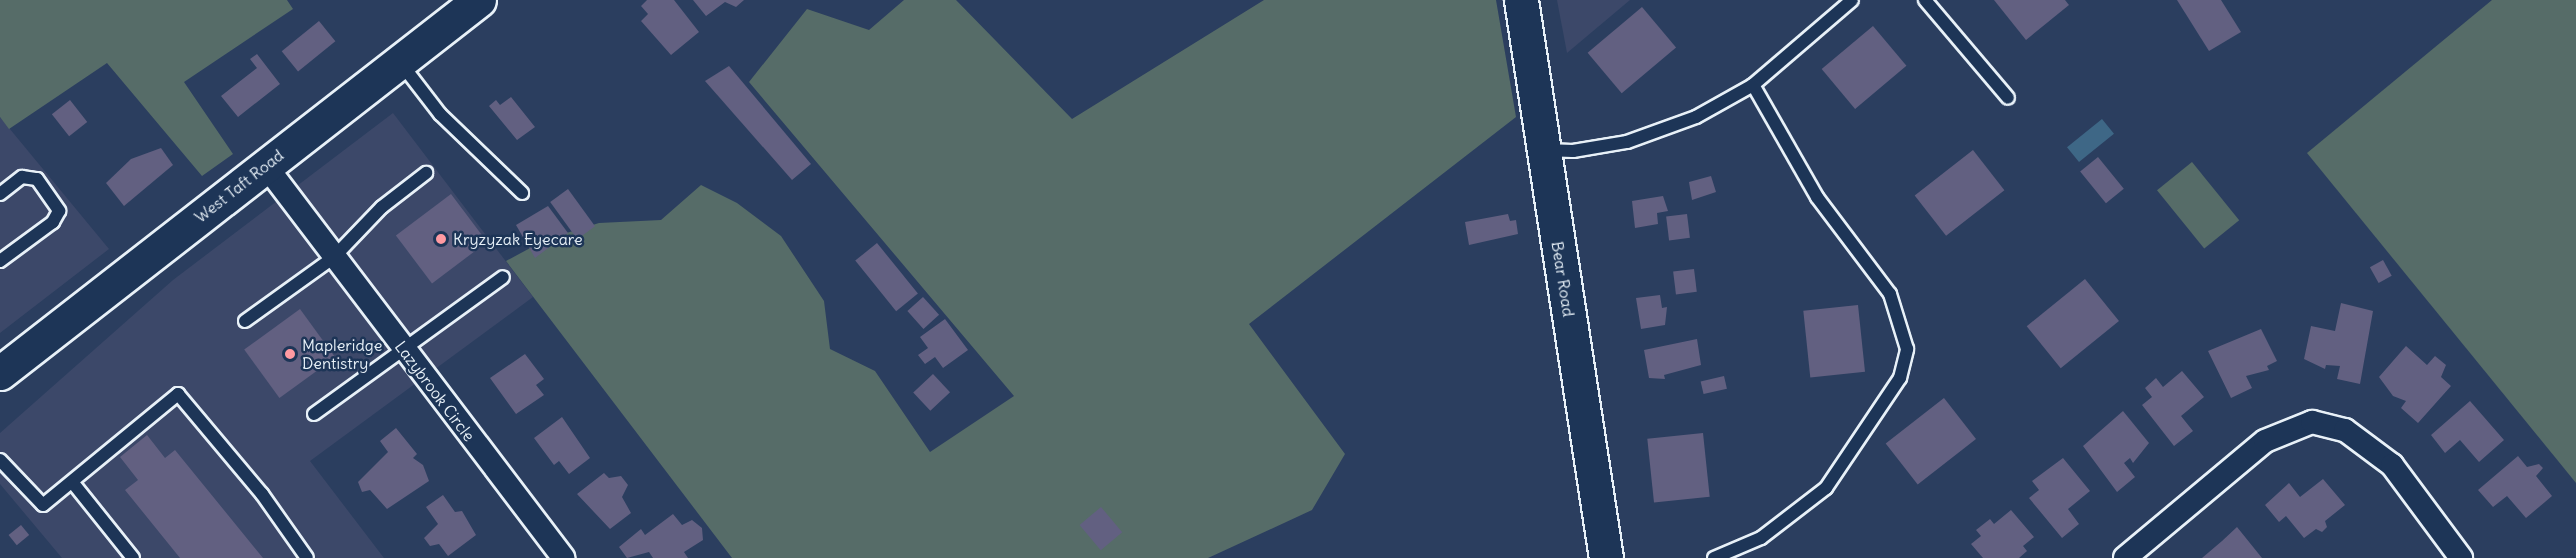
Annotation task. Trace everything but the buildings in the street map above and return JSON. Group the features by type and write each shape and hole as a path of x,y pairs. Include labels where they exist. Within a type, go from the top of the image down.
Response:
{"main road":[{"name":"West Taft Road","path":"0,373 479,0"},
{"name":"Bear Road","path":"1521,0 1606,558"}],"street":[{"name":"Lazybrook Circle","path":"266,166 402,348 564,558"},
{"path":"2125,558 2265,441 2312,422 2345,429 2392,465 2461,558"}],"lane":[{"path":"1543,150 1573,151 1628,142 1696,117 1753,85 1852,0"},
{"path":"1924,0 2008,98"},
{"path":"399,62 440,114 522,193"},
{"path":"1714,558 1761,538 1826,488 1900,378 1907,349 1890,294 1817,197 1753,85"},
{"path":"244,321 334,257 382,207 426,173"},
{"path":"0,194 22,177 37,179 59,211 53,222 0,261"},
{"path":"314,414 503,277"},
{"path":"0,460 43,505 73,483 178,394 262,494 307,558"},
{"path":"73,483 134,558"}],"shaded area":[{"path":"1557,0 1630,0 1567,53"},
{"path":"393,113 533,297 310,461 384,558 62,558 0,484 0,433 173,280"},
{"path":"0,117 109,249 0,333"},
{"path":"2102,119 2114,134 2079,162 2067,147"}],"green space":[{"path":"0,0 287,0 293,9 184,82 233,154 202,176 107,63 9,129 0,117"},
{"path":"904,0 956,0 1072,119 1264,0 1496,0 1516,117 1249,324 1345,454 1312,510 1208,558 732,558 506,261 547,239 599,223 661,220 701,185 737,203 781,236 824,301 830,349 875,371 930,452 1014,396 749,82 807,9 869,30"},
{"path":"2492,0 2576,0 2576,483 2307,153"},
{"path":"2192,162 2239,220 2204,249 2157,190"}],"place":[{"name":"Kryzyzak Eyecare","path":"441,239"},
{"name":"Mapleridge Dentistry","path":"290,354"}]}
